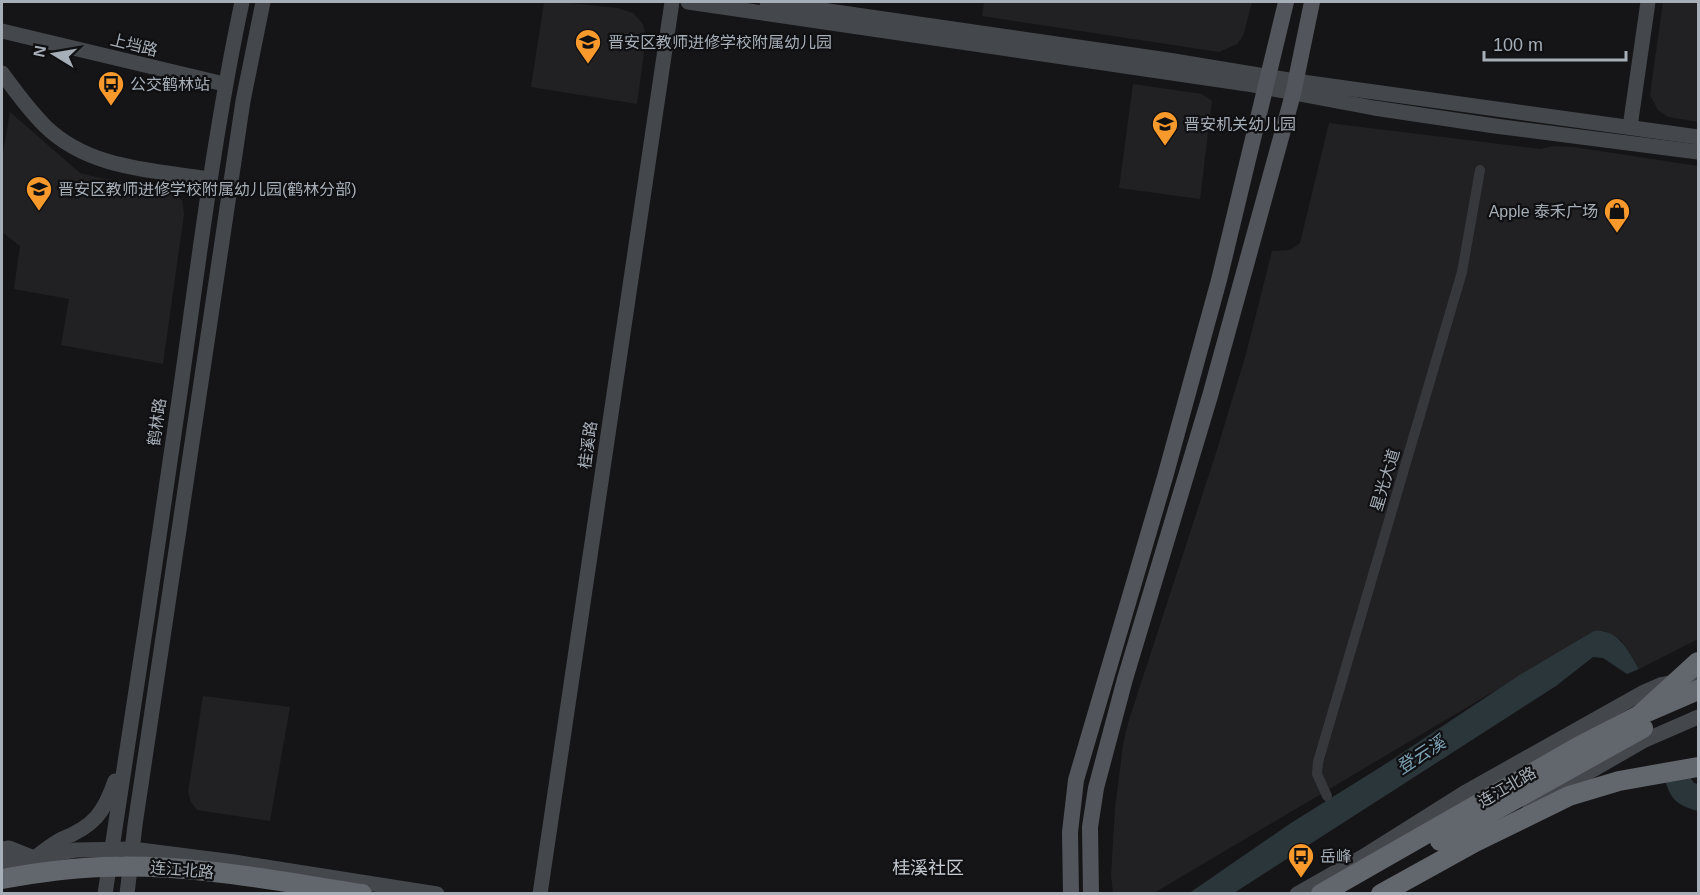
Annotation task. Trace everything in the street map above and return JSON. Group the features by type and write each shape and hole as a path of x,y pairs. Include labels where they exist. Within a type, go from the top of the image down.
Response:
{"highway":[{"path":"1640,715 1698,662"},
{"name":"连江北路","path":"1320,894 1578,747 1640,715 1698,690"},
{"name":"连江北路","path":"1346,894 1644,727 1698,703"},
{"path":"1381,894 1475,842 1569,796 1619,781 1698,767"},
{"name":"连江北路","path":"2,879 68,869 144,867 223,874 362,894"},
{"name":"连江北路","path":"2,892 69,882 123,879 182,881 275,894"}],"main road":[{"name":"鹤林路","path":"105,894 177,412 209,178 224,84 242,2"},
{"path":"127,894 243,101 263,2"},
{"name":"桂溪路","path":"540,894 672,2"},
{"path":"688,2 1268,82"},
{"path":"767,2 1168,60 1294,88 1495,126 1698,152"},
{"path":"1071,894 1070,832 1076,780 1168,466 1219,280 1286,2"},
{"path":"1091,894 1090,827 1096,789 1125,679 1210,396 1294,88 1312,2"},
{"path":"1630,127 1648,2"},
{"name":"上垱路","path":"2,31 224,84"},
{"path":"2,73 46,127 81,151 121,165 209,178"},
{"path":"1294,88 1698,137"},
{"path":"1297,894 1364,856 1464,793 1644,692 1660,685 1698,678"},
{"path":"1376,894 1643,741 1698,717"},
{"path":"34,858 87,827 100,814 106,805 126,750"},
{"path":"2,849 9,848 34,858"},
{"path":"2,864 76,850 132,849 234,862 437,894"}],"street":[{"name":"星光大道","path":"1327,796 1317,774 1318,762 1460,280 1480,170"}],"shaded area":[{"name":"晋安区教师进修学校附属幼儿园","path":"544,2 617,8 633,13 643,24 646,37 637,104 531,87"},
{"path":"984,2 1252,2 1241,39 1237,44 1219,52 982,16"},
{"path":"1663,2 1698,2 1698,122 1668,117 1658,110 1650,95"},
{"name":"晋安机关幼儿园","path":"1133,84 1202,94 1212,101 1200,199 1119,188"},
{"path":"10,112 80,173 157,186 168,190 182,200 184,214 163,364 61,345 69,299 14,289 20,246 2,232 2,159"},
{"path":"1329,123 1540,149 1553,146 1574,147 1698,166 1698,639 1639,669 1621,640 1605,631 1594,632 1154,893 1113,894 1111,875 1115,809 1128,723 1216,453 1246,354 1272,251 1290,250 1300,243"},
{"path":"203,696 290,707 270,821 197,810 191,802 188,792"}],"water":[{"name":"登云溪","path":"1594,631 1603,631 1616,637 1639,669 1627,674 1603,658 1593,657 1556,686 1234,893 1188,894 1291,823 1387,763 1518,676"},
{"path":"1690,777 1694,783 1698,784 1698,811 1676,801 1665,780"}],"place":[{"name":"晋安区教师进修学校附属幼儿园","path":"588,65"},
{"name":"公交鹤林站","path":"111,107"},
{"name":"晋安机关幼儿园","path":"1165,147"},
{"name":"晋安区教师进修学校附属幼儿园(鹤林分部)","path":"39,212"},
{"name":"Apple 泰禾广场","path":"1617,234"},
{"name":"岳峰","path":"1301,879"}],"district":[{"name":"桂溪社区","path":"928,868"}]}
